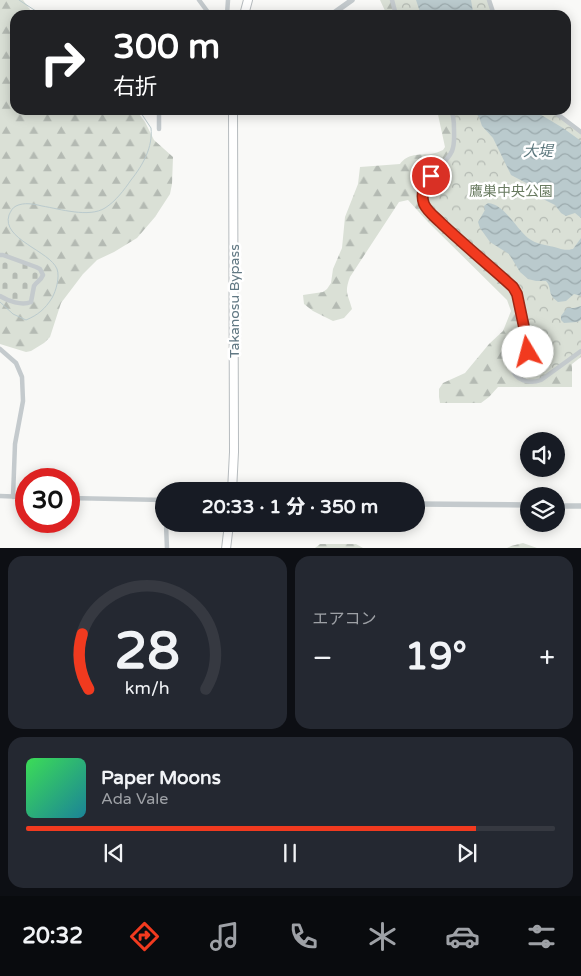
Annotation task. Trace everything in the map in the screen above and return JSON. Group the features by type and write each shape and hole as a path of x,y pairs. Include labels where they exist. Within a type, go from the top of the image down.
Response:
{"highway":[{"name":"Takanosu Bypass","path":"232,482 233,115"},
{"path":"226,548 228,532"}],"street":[{"path":"338,10 352,0"},
{"path":"159,115 159,129"},
{"path":"453,115 453,149 445,162 424,186 422,193 424,204 428,211 459,240 513,287 517,294 528,352 515,363 512,368 513,372 517,378 535,382 541,380 581,351"},
{"path":"559,115 581,132"},
{"path":"0,255 36,267 43,276 35,284 29,304 5,300 0,296"},
{"path":"0,348 16,362 22,377 23,401 16,434 12,497 0,496"},
{"path":"80,498 155,500"},
{"path":"425,504 520,506"},
{"path":"565,506 581,506"},
{"path":"166,532 167,548"}],"green space":[{"path":"0,0 23,0 30,10 10,10 10,115 140,115 154,140 173,157 172,184 170,194 155,217 137,238 97,260 83,274 61,303 50,337 44,343 26,352 0,344"},
{"path":"380,0 392,0 395,10 385,10"},
{"path":"392,0 489,0 492,10 395,10"},
{"path":"438,115 454,115 581,351 581,357 572,364 572,387 498,387 481,403 440,403 439,389 443,383 465,373 489,344 503,331 511,311 507,300 408,200 399,202 350,277 347,290 352,309 344,318 333,321 304,304 303,295 323,292 331,283 333,269 342,248 345,217 358,184 360,167 400,164 410,156 431,154 443,150 445,147"},
{"name":"鷹巣中央公園","path":"451,115 559,115 581,132 581,351 535,382 517,378 512,368 528,352 517,294 424,204 424,186 445,162 454,142"},
{"path":"0,255 36,267 43,273 35,284 31,302 25,304 0,296"},
{"path":"523,543 537,548 507,548 511,546"},
{"path":"320,544 356,544 363,548 315,548"}],"water":[{"path":"416,0 471,0 473,10 419,10"},
{"name":"大堤","path":"477,115 541,115 581,141 581,218 575,213 566,216 561,213 555,205 537,196 530,185 511,175 493,138 482,126"},
{"path":"488,203 499,207 510,217 523,234 537,243 570,250 573,249 581,238 581,296 574,294 566,301 558,302 552,296 546,281 528,279 520,272 509,254 490,242 478,222 485,210 484,206"},
{"path":"581,306 581,320 564,323 561,320 561,316 567,308"}],"waterway":[{"path":"19,0 34,10"},
{"path":"0,302 13,314 26,320 38,314 47,305 52,298 58,280 58,272 53,262 12,231 8,223 12,210 22,204 83,213 105,208 120,195 143,162 149,149 151,128 142,115"}],"route":[{"path":"431,176 424,186 422,193 424,204 428,211 459,240 513,287 517,294 528,352"}]}
